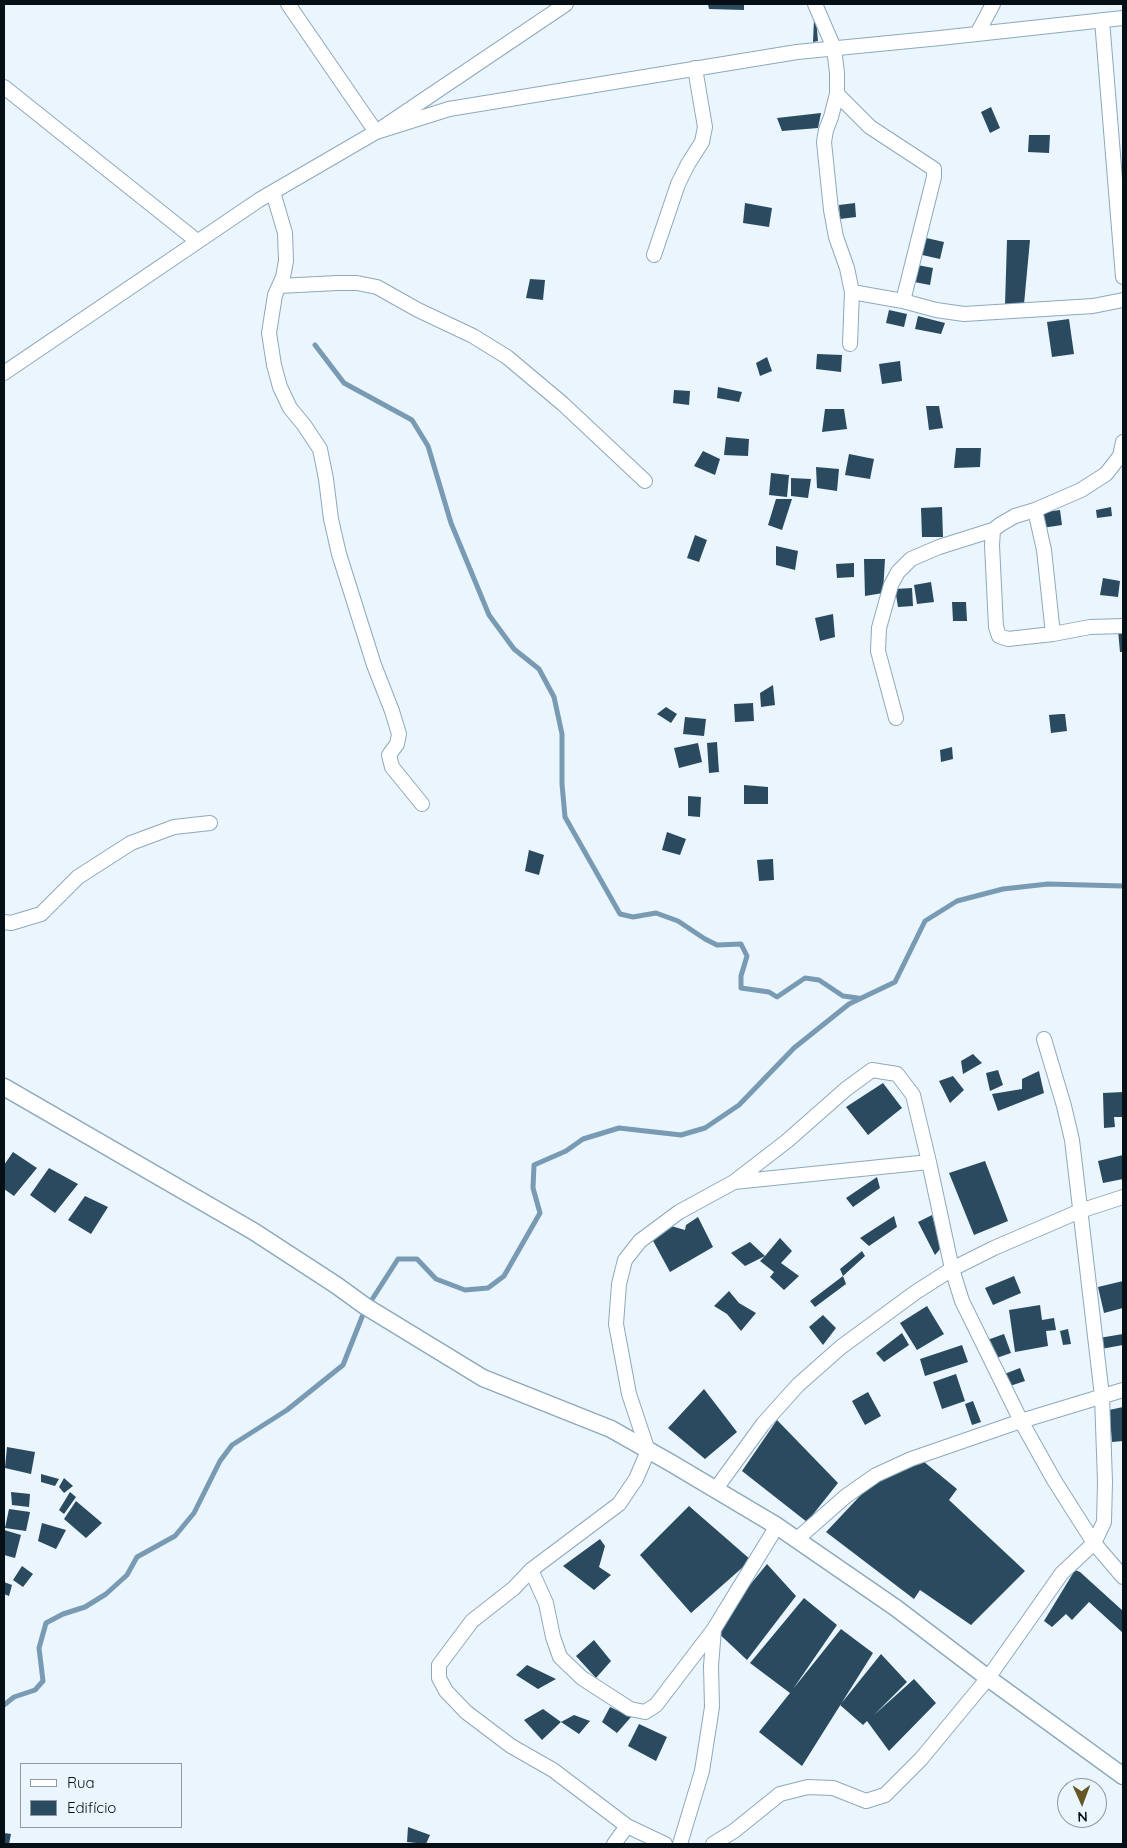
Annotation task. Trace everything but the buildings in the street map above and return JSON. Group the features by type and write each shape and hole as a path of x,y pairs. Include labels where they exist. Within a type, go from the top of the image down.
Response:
{"street":[{"path":"288,4 376,132"},
{"path":"4,373 197,241 273,192 376,132 566,4"},
{"path":"815,4 834,48 838,73 837,94 824,142 831,210 836,237 847,268 852,292 850,344"},
{"path":"978,34 992,4"},
{"path":"376,132 449,108 797,52 1123,18"},
{"path":"1102,20 1123,277"},
{"path":"654,255 678,184 702,142 705,127 695,68"},
{"path":"4,87 197,241"},
{"path":"837,94 870,127 934,168 934,177 903,301"},
{"path":"273,192 285,233 286,261 283,277 275,295 269,333 274,365 280,387 290,408 320,449 331,520 339,554 374,665 399,734 397,744 389,756 392,767 422,804"},
{"path":"279,286 358,283 377,287 418,310 474,336 507,357 563,404 645,481"},
{"path":"852,292 964,314 1093,306 1123,300"},
{"path":"896,718 878,651 878,628 891,585 898,572 911,559 939,547 993,530 1015,516 1035,510 1081,490 1106,474 1120,456 1123,442"},
{"path":"1035,510 1044,550 1053,634"},
{"path":"993,530 996,627 999,636 1008,639 1053,634 1090,627 1123,626"},
{"path":"4,922 11,923 41,914 78,877 131,843 174,827 210,824"},
{"path":"713,1844 735,1838 780,1794 808,1787 832,1788 866,1801 884,1795 921,1759 988,1678 1062,1572 1094,1543 1104,1522 1105,1482 1102,1396 1072,1140 1044,1039"},
{"path":"666,1844 627,1826 552,1770 511,1746 466,1712 446,1692 438,1678 439,1665 472,1621 514,1588 531,1570 619,1504 636,1479 648,1451 629,1394 616,1324 619,1284 625,1260 640,1241 679,1212 734,1182 787,1141 846,1089 872,1070 897,1074 913,1095 952,1269 962,1301 1021,1421 1054,1480 1094,1543 1123,1577"},
{"path":"4,1087 253,1231 365,1306 483,1378 611,1429 777,1526 896,1608 988,1678 1123,1776"},
{"path":"734,1182 929,1162"},
{"path":"715,1490 763,1424 798,1385 842,1347 916,1292 952,1269 994,1248 1080,1211 1123,1197"},
{"path":"796,1540 846,1496 876,1475 911,1459 1021,1421 1123,1390"},
{"path":"531,1570 546,1603 553,1637 560,1657 582,1678 630,1709 645,1712 656,1706 714,1629 777,1526"},
{"path":"680,1844 702,1772 712,1707 714,1629"},
{"path":"614,1844 627,1826"}],"waterway":[{"path":"315,345 344,383 412,420 428,446 451,523 489,615 514,649 539,669 554,697 562,734 562,784 565,817 620,914 633,917 656,913 678,921 717,945 741,944 747,956 741,976 741,988 769,992 777,997 805,978 819,980 843,996 858,998"},
{"path":"4,1705 14,1697 35,1690 43,1681 39,1648 46,1623 63,1614 85,1607 106,1594 127,1575 137,1557 175,1536 194,1513 220,1461 232,1445 287,1410 343,1365 364,1312 398,1259 417,1259 436,1279 465,1290 488,1288 504,1276 540,1213 533,1188 534,1165 566,1151 583,1139 619,1128 681,1135 705,1128 739,1105 794,1048 849,1004 895,982 925,921 957,901 1003,889 1048,884 1123,886"}]}
